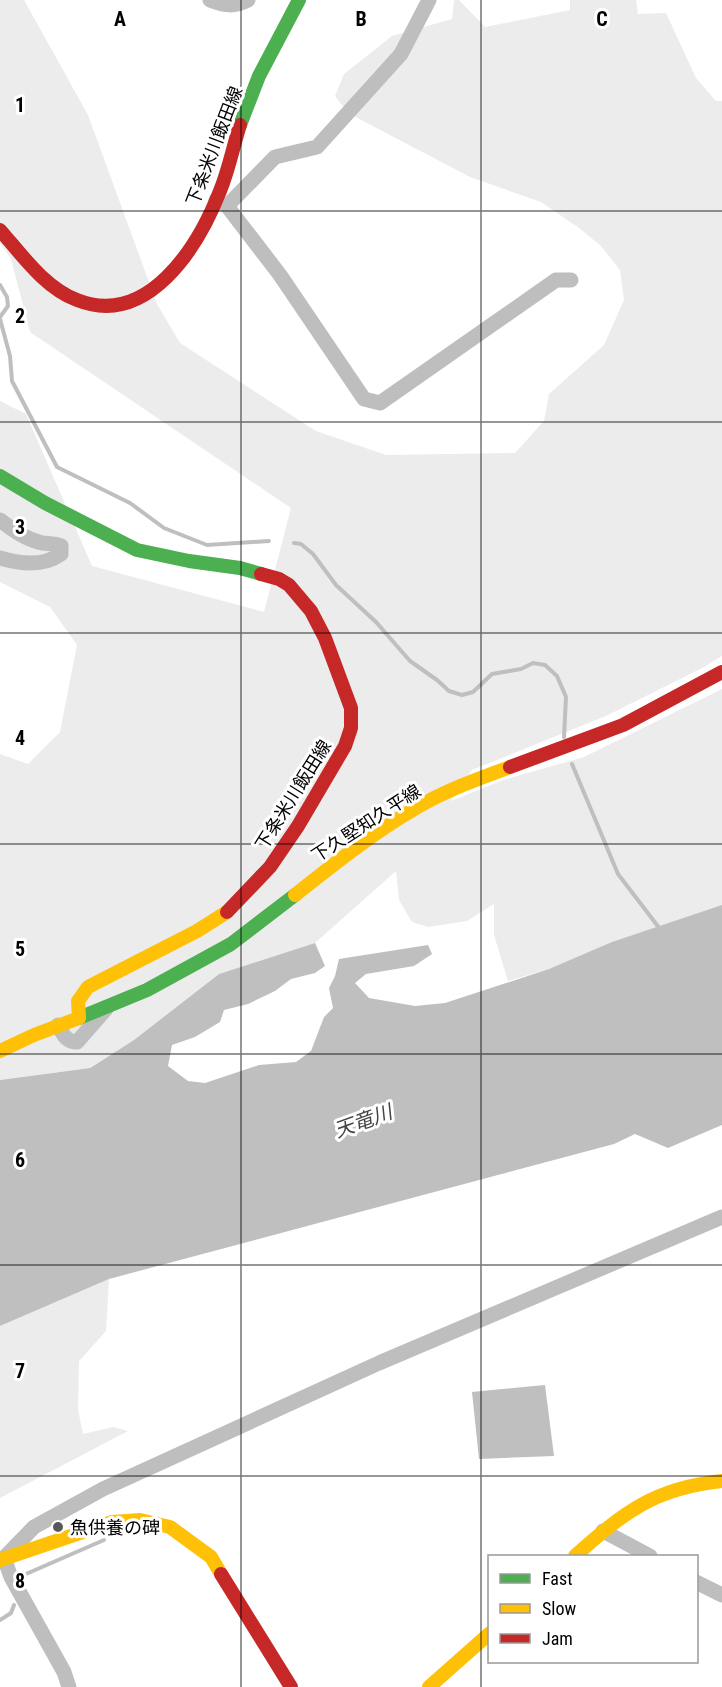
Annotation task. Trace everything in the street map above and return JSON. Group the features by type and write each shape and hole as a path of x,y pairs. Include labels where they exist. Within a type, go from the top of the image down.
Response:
{"main road":[{"name":"下条米川飯田線","path":"0,230 44,276 64,293 78,301 111,308 130,304 147,295 167,278 221,203 248,101 299,0"},
{"name":"下条米川飯田線","path":"0,476 45,503 137,550 189,561 240,568 279,579 289,585 304,601 320,629 335,661 351,708 351,728 345,746 298,826 257,882 220,917 88,987 78,997 79,1018"},
{"name":"下久堅知久平線","path":"79,1018 106,1009 147,990 231,944 347,854 417,807 469,782 623,724 722,672"},
{"path":"0,1051 79,1018"},
{"path":"577,1555 632,1508 656,1495 695,1484 722,1481"},
{"path":"2,1559 112,1522 140,1520 170,1527 211,1557 291,1687"},
{"path":"429,1687 488,1635"}],"street":[{"path":"210,0 235,6 248,0"},
{"path":"429,0 401,54 317,147 275,157 221,203 280,274 364,399 380,403 556,280 570,280"},
{"path":"0,520 17,534 46,544 54,543 61,546 61,554 54,559 32,564 0,558"},
{"path":"58,1025 66,1038 71,1042 77,1042 106,1009"},
{"path":"69,1687 64,1672 2,1559 34,1527 104,1489 379,1363 722,1217"},
{"path":"603,1531 646,1555"},
{"path":"698,1583 722,1595"}],"shaded area":[{"path":"0,0 24,0 88,115 157,304 180,343 316,431 386,455 515,453 544,421 549,394 604,345 624,300 620,270 601,246 541,202 470,177 348,113 335,96 344,74 392,36 452,19 454,0 459,0 485,27 570,10 570,0 636,0 638,14 666,13 696,78 716,101 722,101 722,656 606,716 472,770 451,801 503,780 584,757 722,689 722,906 549,969 508,981 494,935 494,904 467,921 428,927 412,922 399,900 396,871 315,943 219,974 134,1040 89,1068 0,1080 0,754 28,764 60,732 77,645 50,607 0,582 0,401 26,414 92,566 264,612 291,508 30,332 11,259 0,243"},
{"path":"109,1279 106,1331 79,1361 78,1410 83,1434 113,1427 128,1431 0,1498 0,1326"}],"water":[{"name":"天竜川","path":"722,905 722,1125 668,1148 635,1134 614,1144 109,1279 0,1326 0,1080 90,1068 134,1040 219,974 315,943 325,966 315,973 291,979 275,991 248,1004 224,1010 220,1022 195,1037 172,1045 168,1066 188,1081 205,1083 259,1065 296,1062 311,1051 324,1017 333,1008 329,988 339,959 428,945 432,954 414,966 366,974 355,983 369,998 415,1006 445,1003 549,969 612,942"},
{"path":"545,1385 554,1456 479,1459 472,1392"}],"waterway":[{"path":"0,285 7,297 8,306 0,317"},
{"path":"0,319 10,356 12,381 57,467 130,503 164,528 207,545 269,541"},
{"path":"294,543 301,544 313,554 336,585 376,622 410,661 449,691 462,695 473,692 492,674 521,669 533,663 545,665 557,676 566,697 564,737"},
{"path":"572,764 618,874 660,929"},
{"path":"24,1577 26,1574 104,1540"},
{"path":"0,1620 11,1613 14,1605"}],"traffic: fast":[{"path":"240,125 259,76 299,0"},
{"path":"0,476 45,503 137,550 189,561 240,568 261,574"},
{"path":"79,1018 147,990 231,944 295,895"}],"traffic: slow":[{"path":"295,895 369,838 416,808 450,790 510,767"},
{"path":"0,1051 79,1018 78,1001 88,987 197,931 227,912"},
{"path":"576,1555 625,1515 659,1496 698,1484 722,1481"},
{"path":"0,1560 112,1522 140,1520 170,1527 211,1557 221,1574"},
{"path":"429,1687 488,1635"}],"traffic: jam":[{"path":"0,230 35,270 65,295 103,306 126,303 148,293 167,277 198,236 223,183 240,125"},
{"path":"227,912 270,867 298,826 345,746 351,728 351,708 325,638 311,611 289,585 279,579 261,574"},
{"path":"510,767 623,725 722,672"},
{"path":"221,1574 291,1687"}],"place":[{"name":"魚供養の碑","path":"58,1527"}]}
